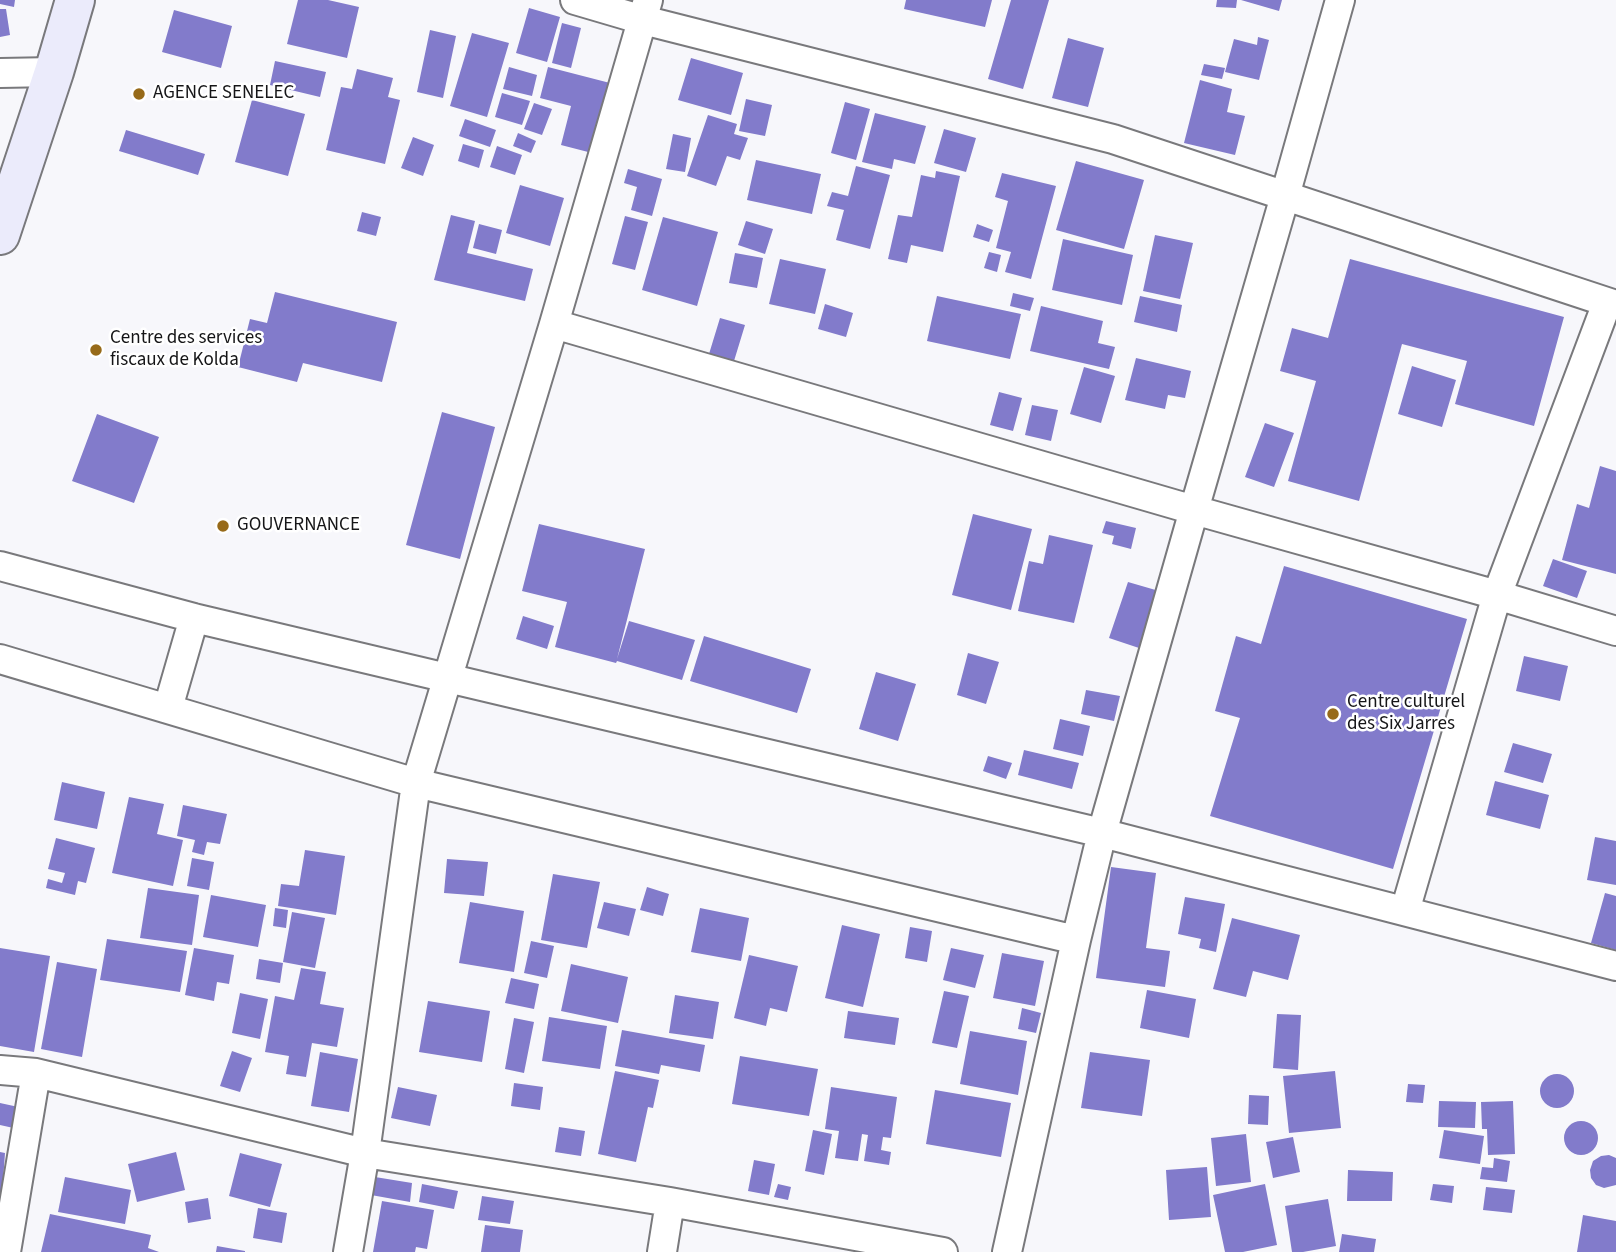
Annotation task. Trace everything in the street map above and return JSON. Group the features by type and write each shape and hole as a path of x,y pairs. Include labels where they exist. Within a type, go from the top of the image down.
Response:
{"main road":[{"path":"0,235 75,0"}],"street":[{"path":"575,0 646,10 1113,139 1612,304 1497,595 1405,911"},
{"path":"1007,1252 1102,833 1340,0"},
{"path":"348,1252 365,1153 416,783 646,10"},
{"path":"0,73 54,72"},
{"path":"554,324 1616,631"},
{"path":"0,566 194,618 1102,833 1616,966"},
{"path":"167,708 194,618"},
{"path":"0,659 416,783 1076,940"},
{"path":"0,1070 37,1073 365,1153 670,1202 943,1252"},
{"path":"6,1252 37,1073"},
{"path":"662,1252 670,1202"}],"building":[{"path":"0,0 15,0 14,7 0,4"},
{"path":"298,0 328,0 359,7 347,58 287,44"},
{"path":"906,0 992,0 985,27 904,9"},
{"path":"1011,0 1049,0 1023,89 988,79"},
{"path":"1217,0 1237,0 1236,8 1216,7"},
{"path":"1241,0 1282,0 1279,11"},
{"path":"529,8 560,17 547,62 516,53"},
{"path":"0,9 6,9 10,35 0,37"},
{"path":"174,10 232,26 221,68 162,52"},
{"path":"562,23 581,28 571,68 552,63"},
{"path":"430,30 456,36 443,98 417,92"},
{"path":"472,33 509,43 487,117 450,106"},
{"path":"1258,37 1269,40 1259,80 1225,72 1234,39 1257,45"},
{"path":"1068,38 1104,48 1088,107 1052,98"},
{"path":"691,58 743,73 731,115 678,100"},
{"path":"275,61 326,72 320,97 270,85"},
{"path":"1204,64 1225,68 1222,79 1201,75"},
{"path":"509,67 537,75 532,96 503,89"},
{"path":"548,67 610,83 592,153 561,145 571,106 540,98"},
{"path":"357,69 393,78 388,97 400,100 385,164 326,150 341,87 352,89"},
{"path":"1200,80 1232,89 1227,112 1245,116 1235,155 1184,143"},
{"path":"502,93 530,101 522,125 495,117"},
{"path":"746,99 772,105 765,136 739,131"},
{"path":"252,100 305,114 288,176 235,162"},
{"path":"845,102 870,109 856,160 831,153"},
{"path":"534,103 552,109 542,135 524,129"},
{"path":"875,113 926,126 915,164 894,159 892,169 862,162"},
{"path":"708,115 737,124 734,134 748,138 740,160 727,156 716,186 687,176"},
{"path":"465,119 496,130 490,147 459,136"},
{"path":"944,129 976,138 966,172 934,163"},
{"path":"126,130 205,154 198,175 119,151"},
{"path":"518,133 536,141 531,153 513,146"},
{"path":"673,134 691,138 685,172 666,169"},
{"path":"413,137 434,145 423,176 401,168"},
{"path":"463,144 484,150 479,168 458,161"},
{"path":"497,146 522,155 515,175 490,167"},
{"path":"756,160 821,174 812,214 747,200"},
{"path":"1076,161 1144,180 1124,249 1056,230"},
{"path":"856,166 890,175 870,249 836,240 844,210 827,206 832,192 848,196"},
{"path":"628,169 662,179 652,216 631,210 637,187 624,183"},
{"path":"936,171 960,176 943,252 911,245 907,263 888,259 898,215 912,217 921,175 935,178"},
{"path":"1002,173 1056,186 1031,279 1005,272 1011,252 996,248 1008,201 995,197"},
{"path":"520,185 564,198 550,246 506,233"},
{"path":"362,212 381,217 376,236 357,231"},
{"path":"451,215 475,221 467,253 533,269 525,301 434,280"},
{"path":"625,216 648,222 635,270 612,264"},
{"path":"663,217 718,232 697,306 642,290"},
{"path":"746,221 773,229 765,254 738,245"},
{"path":"479,224 502,230 496,254 473,248"},
{"path":"977,224 993,230 989,242 973,237"},
{"path":"1155,235 1193,243 1180,299 1143,291"},
{"path":"1063,239 1133,255 1122,305 1052,290"},
{"path":"989,252 1001,255 997,272 984,268"},
{"path":"735,253 763,258 757,288 729,283"},
{"path":"780,259 826,269 815,314 769,304"},
{"path":"1350,259 1564,317 1534,426 1455,404 1467,361 1402,344 1359,501 1288,481 1316,381 1280,371 1292,328 1328,338"},
{"path":"275,292 397,322 382,382 303,363 297,382 238,367 250,319 267,323"},
{"path":"1013,293 1034,298 1030,311 1010,306"},
{"path":"937,296 1021,314 1010,359 927,341"},
{"path":"1140,296 1182,305 1177,332 1134,322"},
{"path":"825,304 853,313 846,337 818,329"},
{"path":"1041,306 1103,321 1098,343 1115,347 1109,369 1030,351"},
{"path":"720,318 745,325 734,361 709,354"},
{"path":"1136,358 1191,371 1185,398 1168,395 1165,409 1125,400"},
{"path":"1412,366 1456,380 1442,427 1398,414"},
{"path":"1084,367 1115,376 1101,423 1070,414"},
{"path":"999,392 1022,398 1013,431 990,425"},
{"path":"1032,405 1058,410 1051,441 1025,435"},
{"path":"442,412 495,427 460,559 406,545"},
{"path":"97,414 159,437 134,503 72,481"},
{"path":"1265,423 1294,433 1274,487 1245,477"},
{"path":"1600,466 1616,471 1616,574 1562,560 1577,504 1589,508"},
{"path":"973,514 1032,529 1011,610 952,595"},
{"path":"1106,521 1136,528 1131,549 1112,544 1114,536 1102,533"},
{"path":"539,524 645,549 617,659 629,621 695,640 682,680 555,647 567,602 522,591"},
{"path":"1049,535 1093,545 1074,623 1018,611 1029,561 1043,564"},
{"path":"1553,559 1587,571 1577,598 1543,586"},
{"name":"Centre culturel des Six Jarres","path":"1284,566 1467,619 1393,869 1210,816 1240,718 1215,711 1236,636 1261,644"},
{"path":"1128,582 1159,591 1139,648 1109,638"},
{"path":"523,616 554,626 547,649 516,639"},
{"path":"704,636 811,669 797,713 690,681"},
{"path":"968,653 999,662 986,704 957,695"},
{"path":"1524,656 1568,666 1560,701 1516,691"},
{"path":"876,672 916,684 898,741 859,729"},
{"path":"1086,690 1120,696 1114,721 1081,714"},
{"path":"1060,719 1090,726 1083,756 1053,749"},
{"path":"1513,743 1552,754 1543,783 1504,772"},
{"path":"1024,750 1079,763 1072,789 1018,775"},
{"path":"988,756 1012,763 1006,779 983,771"},
{"path":"1495,781 1549,795 1540,829 1486,815"},
{"path":"62,782 105,792 97,829 54,820"},
{"path":"129,797 164,804 157,834 183,840 173,886 112,873"},
{"path":"183,805 227,814 220,844 207,842 204,855 192,852 195,840 177,836"},
{"path":"1595,837 1616,841 1616,885 1587,880"},
{"path":"56,838 95,848 86,883 78,881 75,895 46,888 48,879 62,883 65,873 48,869"},
{"path":"305,850 345,856 336,915 278,906 281,884 299,886"},
{"path":"192,858 214,862 209,890 187,886"},
{"path":"447,859 488,862 484,896 444,893"},
{"path":"1111,867 1156,873 1146,948 1170,951 1165,987 1096,978"},
{"path":"553,874 600,882 587,948 541,940"},
{"path":"647,887 669,894 663,916 640,910"},
{"path":"148,888 199,895 192,945 140,938"},
{"path":"1605,893 1616,896 1616,950 1591,943"},
{"path":"211,895 266,905 258,947 203,937"},
{"path":"1185,897 1225,904 1216,952 1199,948 1201,939 1178,934"},
{"path":"470,902 524,911 514,972 459,963"},
{"path":"604,902 636,909 629,936 597,928"},
{"path":"275,908 288,910 286,928 273,926"},
{"path":"700,908 749,918 741,961 691,952"},
{"path":"292,912 325,918 315,968 283,962"},
{"path":"1232,918 1300,935 1288,980 1253,971 1246,997 1213,989"},
{"path":"842,925 880,934 863,1007 825,998"},
{"path":"910,927 932,931 927,962 905,958"},
{"path":"107,939 187,951 180,992 100,980"},
{"path":"531,941 554,946 547,978 524,973"},
{"path":"0,948 50,956 34,1052 0,1046"},
{"path":"194,948 234,955 229,984 217,982 214,1001 185,995"},
{"path":"951,948 984,955 975,988 943,980"},
{"path":"1002,953 1044,961 1035,1006 993,998"},
{"path":"749,955 798,966 787,1012 770,1008 766,1026 734,1018"},
{"path":"259,959 283,963 280,983 256,979"},
{"path":"57,962 97,969 82,1057 41,1049"},
{"path":"571,964 628,977 618,1023 561,1011"},
{"path":"301,968 326,972 320,1004 344,1008 337,1047 312,1043 306,1077 286,1074 289,1056 265,1052 275,996 294,1000"},
{"path":"511,978 539,984 534,1009 505,1003"},
{"path":"1147,990 1196,999 1189,1038 1140,1028"},
{"path":"944,991 969,996 957,1048 932,1043"},
{"path":"240,993 268,999 260,1039 232,1033"},
{"path":"675,995 719,1002 713,1039 669,1033"},
{"path":"428,1001 490,1011 482,1062 419,1052"},
{"path":"1022,1008 1041,1013 1036,1033 1018,1029"},
{"path":"848,1011 899,1018 895,1045 844,1038"},
{"path":"1277,1014 1301,1015 1298,1070 1273,1068"},
{"path":"549,1017 607,1026 600,1069 542,1061"},
{"path":"514,1018 534,1022 524,1073 505,1069"},
{"path":"622,1030 705,1045 700,1072 661,1065 659,1074 615,1066"},
{"path":"970,1031 1027,1041 1018,1095 960,1084"},
{"path":"232,1051 252,1058 240,1092 220,1086"},
{"path":"320,1052 358,1059 349,1112 311,1106"},
{"path":"1090,1052 1150,1060 1142,1116 1081,1108"},
{"path":"740,1056 818,1069 809,1116 732,1104"},
{"path":"615,1071 659,1080 653,1108 648,1107 636,1162 598,1154"},
{"path":"1335,1071 1341,1128 1289,1133 1283,1076"},
{"path":"1557,1074 1569,1079 1574,1091 1569,1103 1557,1108 1545,1103 1540,1091 1545,1079"},
{"path":"514,1083 543,1087 540,1110 511,1106"},
{"path":"1408,1084 1425,1085 1423,1103 1406,1102"},
{"path":"398,1087 437,1095 430,1126 391,1118"},
{"path":"831,1087 897,1097 891,1138 883,1137 881,1150 891,1152 889,1165 864,1161 868,1135 862,1134 858,1161 835,1158 839,1131 825,1129"},
{"path":"935,1090 1011,1103 1001,1157 926,1144"},
{"path":"1249,1095 1269,1096 1268,1125 1248,1124"},
{"path":"1439,1101 1476,1102 1475,1128 1438,1127"},
{"path":"1513,1101 1515,1154 1488,1155 1487,1129 1482,1129 1481,1102"},
{"path":"0,1103 23,1108 18,1129 0,1125"},
{"path":"1581,1121 1593,1126 1598,1138 1593,1150 1581,1155 1569,1150 1564,1138 1569,1126"},
{"path":"559,1127 585,1131 581,1156 555,1152"},
{"path":"813,1130 832,1134 824,1175 805,1171"},
{"path":"1444,1130 1484,1136 1480,1164 1439,1158"},
{"path":"1246,1134 1251,1182 1216,1186 1211,1138"},
{"path":"1293,1137 1300,1172 1273,1178 1266,1142"},
{"path":"0,1152 5,1153 2,1195 0,1195"},
{"path":"176,1152 185,1190 137,1202 128,1164"},
{"path":"240,1153 282,1164 270,1207 229,1196"},
{"path":"1609,1155 1616,1158 1616,1185 1604,1188 1596,1185 1590,1170 1593,1161"},
{"path":"1494,1158 1510,1161 1507,1182 1480,1179 1482,1167 1493,1168"},
{"path":"754,1160 775,1164 769,1195 748,1191"},
{"path":"1207,1167 1211,1217 1169,1220 1166,1170"},
{"path":"1348,1170 1393,1172 1392,1201 1347,1201"},
{"path":"65,1177 131,1190 125,1224 58,1212"},
{"path":"375,1177 412,1183 410,1202 371,1195"},
{"path":"422,1184 458,1191 454,1209 419,1202"},
{"path":"778,1184 791,1187 788,1200 774,1197"},
{"path":"1265,1184 1277,1245 1243,1252 1225,1252 1213,1195"},
{"path":"1433,1184 1454,1186 1452,1203 1430,1200"},
{"path":"1486,1187 1515,1190 1512,1213 1483,1210"},
{"path":"482,1196 514,1201 510,1224 478,1220"},
{"path":"208,1198 211,1219 188,1223 185,1202"},
{"path":"1328,1199 1336,1246 1292,1252 1285,1206"},
{"path":"382,1201 434,1210 427,1249 416,1247 415,1252 373,1252"},
{"path":"258,1208 287,1213 282,1243 253,1238"},
{"path":"50,1214 151,1235 148,1248 159,1252 41,1252"},
{"path":"1583,1215 1616,1221 1616,1252 1577,1252"},
{"path":"485,1225 523,1230 520,1252 481,1252"},
{"path":"1342,1234 1376,1239 1374,1252 1339,1252"},
{"path":"217,1246 245,1251 245,1252 216,1252"}],"place":[{"name":"AGENCE SENELEC","path":"139,94"},
{"name":"Centre des services fiscaux de Kolda","path":"96,350"},
{"name":"GOUVERNANCE","path":"223,526"},
{"name":"Centre culturel des Six Jarres","path":"1333,714"}]}
